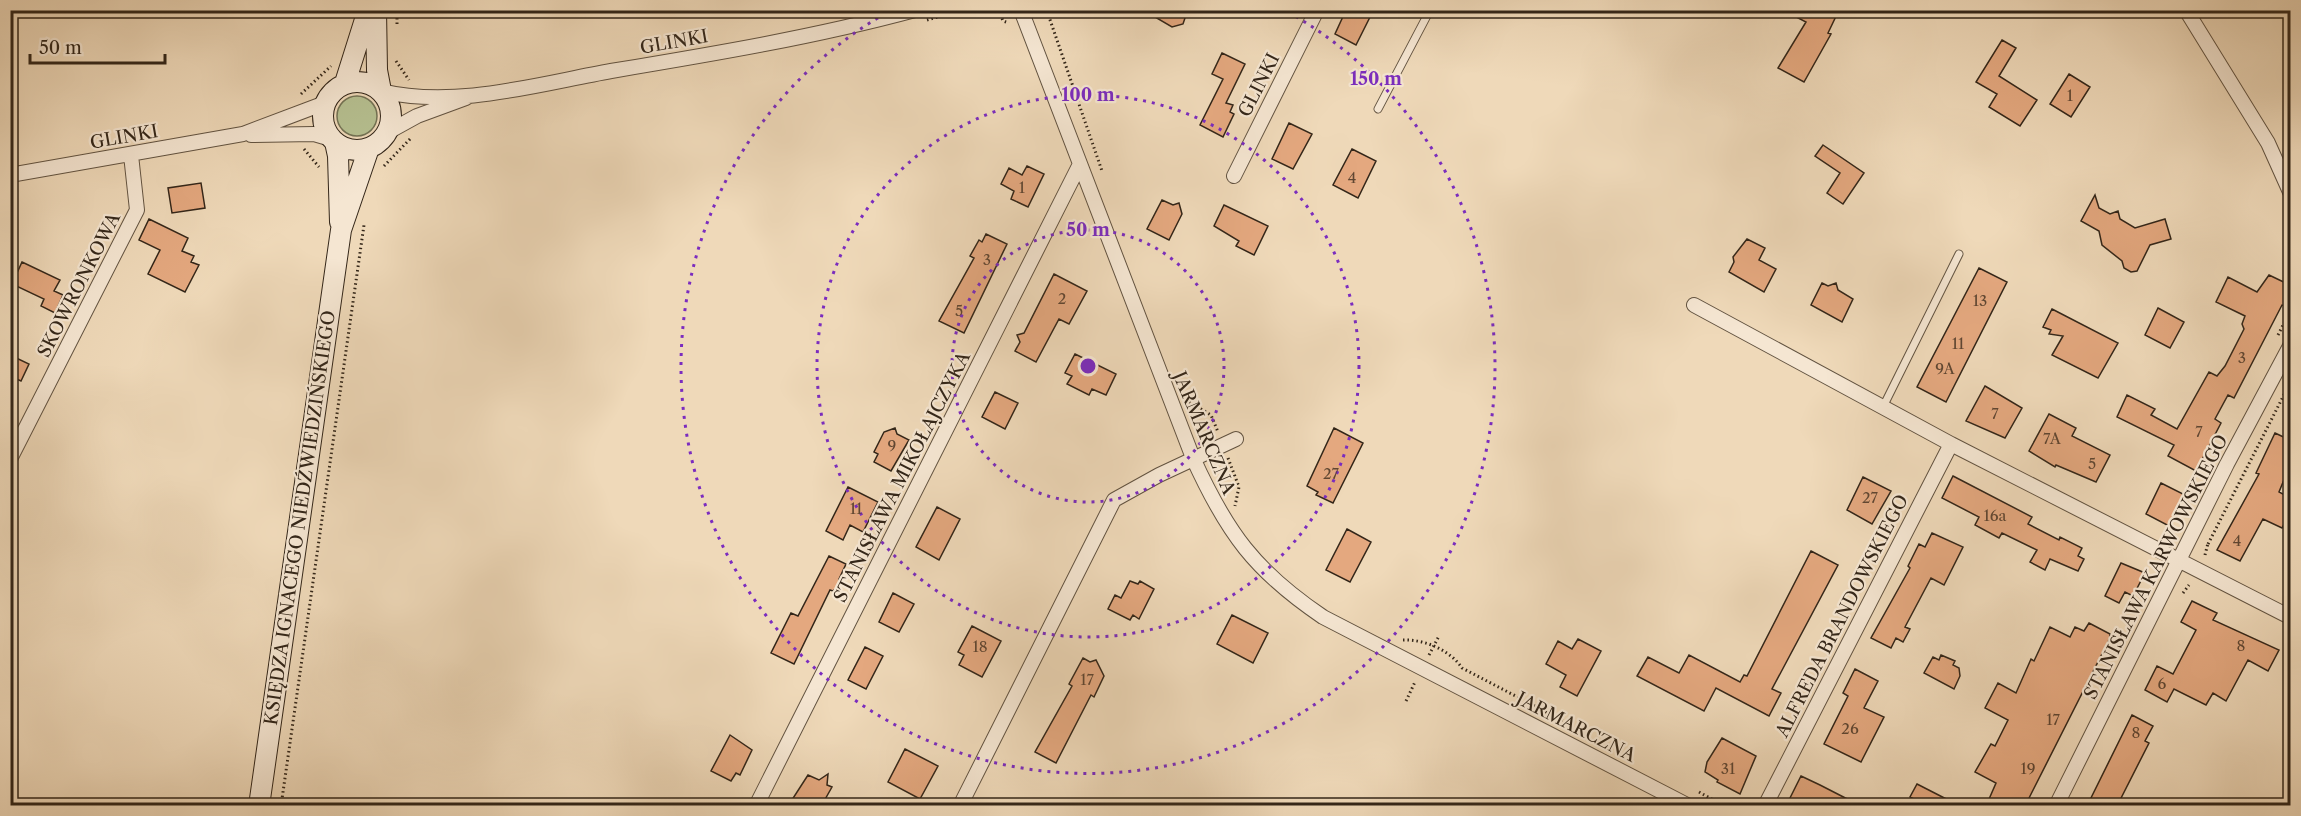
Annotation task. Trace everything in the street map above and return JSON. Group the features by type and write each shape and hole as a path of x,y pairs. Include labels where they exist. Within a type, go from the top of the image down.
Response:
{"main road":[{"path":"345,83 368,10"},
{"path":"376,10 377,70 381,91 391,110 388,132 369,148 351,150 333,141 323,122 325,103 329,94 345,83 364,82 381,91"},
{"name":"KSIĘDZA IGNACEGO NIEDŹWIEDZIŃSKIEGO","path":"333,141 338,172 341,230"},
{"name":"KSIĘDZA IGNACEGO NIEDŹWIEDZIŃSKIEGO","path":"259,806 341,230 369,148"}],"street":[{"name":"GLINKI","path":"381,91 414,95 473,95 798,38 915,10"},
{"name":"JARMARCZNA","path":"1021,10 1192,458 1214,505 1235,538 1254,561 1295,598 1345,629 1689,806"},
{"name":"GLINKI","path":"1234,176 1317,10"},
{"path":"2186,10 2268,143 2290,192"},
{"name":"GLINKI","path":"388,132 417,116 473,95"},
{"name":"GLINKI","path":"10,175 243,134 325,103"},
{"name":"GLINKI","path":"243,134 314,134 333,141"},
{"name":"SKOWRONKOWA","path":"10,459 137,210 131,155"},
{"name":"STANISŁAWA MIKOŁAJCZYKA","path":"756,806 1080,164"},
{"path":"1694,305 1952,444 2290,617"},
{"name":"STANISŁAWA KARWOWSKIEGO","path":"2056,806 2227,464 2290,346"},
{"path":"960,806 1114,500 1192,458 1229,442"},
{"name":"ALFREDA BRANDOWSKIEGO","path":"1766,806 1952,444"}],"lane":[{"path":"1378,108 1430,10"},
{"path":"1883,407 1959,255"}],"path":[{"path":"396,30 397,10"},
{"path":"999,10 1003,21"},
{"path":"1047,11 1103,176"},
{"path":"395,58 413,87 414,95"},
{"path":"359,176 376,179 384,165 422,130 417,116"},
{"path":"302,148 321,168 338,172"},
{"path":"281,806 364,223"},
{"path":"2208,544 2290,382"},
{"path":"1185,392 1189,403 1211,415 1229,442 1239,487 1235,506 1241,514"},
{"path":"1402,640 1419,639 1456,659 1462,668 1577,728"},
{"path":"1692,789 1724,806"}],"green space":[{"path":"357,96 371,102 377,116 371,130 357,136 343,130 337,116 343,102"}],"building":[{"path":"1143,10 1183,10 1185,18 1183,24 1172,27"},
{"path":"1346,10 1362,10 1371,15 1356,45 1335,34"},
{"path":"1783,10 1839,10 1828,33 1831,34 1804,82 1778,68 1806,22"},
{"path":"2002,40 2016,48 1999,76 2037,100 2020,126 1989,107 1997,94 1976,82"},
{"path":"1222,53 1245,64 1226,103 1233,105 1230,112 1234,114 1223,137 1200,125 1223,79 1212,74"},
{"path":"2069,74 2090,87 2071,117 2050,104"},
{"path":"1289,123 1312,134 1293,169 1272,159"},
{"path":"1823,145 1864,173 1843,204 1827,193 1840,173 1815,156"},
{"path":"1352,149 1376,161 1358,198 1333,185"},
{"path":"1027,166 1044,174 1028,207 1011,199 1014,191 1001,184 1009,168 1022,175"},
{"path":"201,183 205,208 172,213 168,188"},
{"path":"2095,195 2099,208 2110,214 2118,211 2120,219 2135,228 2165,219 2171,239 2150,245 2137,271 2131,272 2124,268 2122,261 2102,245 2099,231 2081,221"},
{"path":"1162,200 1173,205 1179,203 1182,214 1169,240 1147,229"},
{"path":"1224,205 1268,226 1254,255 1236,246 1239,241 1214,226"},
{"path":"149,219 188,238 182,251 194,256 191,262 199,265 185,292 148,274 160,250 139,240"},
{"path":"986,234 1007,244 964,333 939,321 974,258 970,256 979,240 982,242"},
{"path":"1747,239 1765,248 1759,260 1776,269 1764,292 1729,272 1734,262 1733,257"},
{"path":"22,262 60,280 54,291 63,295 55,313 41,306 44,299 12,284"},
{"path":"1979,268 2007,282 1946,402 1917,387"},
{"path":"1054,274 1087,291 1069,324 1059,319 1036,362 1015,351 1020,342 1017,335 1024,333"},
{"path":"2269,275 2290,285 2287,296 2290,300 2290,307 2282,305 2234,398 2228,395 2215,419 2221,423 2196,471 2168,456 2174,445 2117,417 2127,395 2155,409 2151,415 2177,429 2209,372 2217,376 2225,366 2244,329 2242,324 2245,316 2216,302 2228,277 2257,292"},
{"path":"1822,283 1828,286 1836,283 1838,290 1853,299 1842,322 1811,305"},
{"path":"2158,308 2184,322 2170,348 2145,335"},
{"path":"2052,309 2118,343 2098,378 2052,355 2063,336 2049,334 2051,330 2043,327"},
{"path":"1075,354 1116,374 1106,395 1092,389 1089,395 1067,384 1072,376 1065,373"},
{"path":"10,355 29,364 21,381 10,376"},
{"path":"1985,386 2022,408 2005,438 1966,421"},
{"path":"995,392 1018,403 1005,429 982,417"},
{"path":"2049,414 2076,428 2072,436 2110,455 2096,482 2056,465 2055,467 2029,451"},
{"path":"895,428 897,434 909,440 891,471 874,462 878,454 874,452 884,432"},
{"path":"1334,428 1363,443 1333,503 1316,495 1318,492 1307,486"},
{"path":"2275,433 2290,440 2290,465 2279,492 2290,498 2290,512 2282,528 2263,519 2240,561 2217,550 2259,474 2256,473"},
{"path":"1953,476 2032,517 2028,524 2059,540 2060,537 2082,548 2078,556 2084,559 2078,571 2050,559 2045,570 2030,562 2037,550 2002,533 1999,538 1975,525 1979,517 1942,498"},
{"path":"1863,477 1891,491 1872,524 1847,510"},
{"path":"2161,483 2185,495 2169,526 2146,514"},
{"path":"848,487 878,502 863,532 850,525 843,540 826,531"},
{"path":"937,507 960,519 939,560 916,547"},
{"path":"1347,529 1371,542 1350,582 1326,570"},
{"path":"1932,533 1963,547 1944,585 1931,578 1905,627 1910,629 1903,642 1896,638 1891,648 1871,638 1910,568 1908,566 1919,544 1925,547"},
{"path":"1811,551 1838,565 1772,689 1781,693 1769,716 1716,688 1704,711 1637,676 1648,657 1679,673 1689,655 1740,682 1744,675 1747,676"},
{"path":"829,556 846,564 839,579 840,584 833,591 830,590 794,664 771,653 791,613 798,616"},
{"path":"2121,563 2145,573 2133,596 2125,592 2119,603 2105,596"},
{"path":"1130,581 1138,584 1140,581 1154,589 1139,619 1133,615 1130,620 1108,609 1115,595 1121,598"},
{"path":"893,593 914,604 899,632 879,622"},
{"path":"2192,601 2217,613 2213,620 2279,650 2268,671 2248,660 2226,701 2213,693 2206,705 2174,689 2167,702 2145,690 2157,666 2173,674 2196,630 2181,622"},
{"path":"1232,615 1268,633 1253,663 1217,644"},
{"path":"2089,623 2110,634 2110,638 2025,806 1986,806 1996,783 1975,772 1991,744 1995,746 2008,720 1985,708 1998,683 2016,693 2031,659 2034,661 2050,627 2070,637 2075,627 2084,631"},
{"path":"972,626 1001,641 982,677 959,665 964,655 958,652"},
{"path":"1578,639 1601,651 1577,696 1560,687 1566,675 1546,664 1558,641 1572,649"},
{"path":"865,647 883,656 866,689 848,680"},
{"path":"1941,655 1955,661 1953,665 1959,668 1960,676 1954,689 1924,673 1933,657 1939,660"},
{"path":"1083,658 1090,662 1096,660 1104,676 1094,697 1091,695 1056,763 1035,752 1072,686 1069,684"},
{"path":"1855,669 1878,681 1864,708 1884,717 1861,762 1824,744 1848,696 1843,693"},
{"path":"2132,715 2153,726 2145,741 2149,743 2117,806 2087,806"},
{"path":"730,735 752,750 740,775 736,773 731,781 711,771"},
{"path":"1722,738 1756,756 1740,794 1717,782 1718,780 1705,772 1707,762"},
{"path":"905,749 938,766 920,799 888,782"},
{"path":"828,774 827,785 832,787 823,803 828,806 788,806 808,775 819,780"},
{"path":"1801,776 1820,785 1861,806 1786,806"},
{"path":"1917,784 1960,806 1927,806 1910,797"}]}
